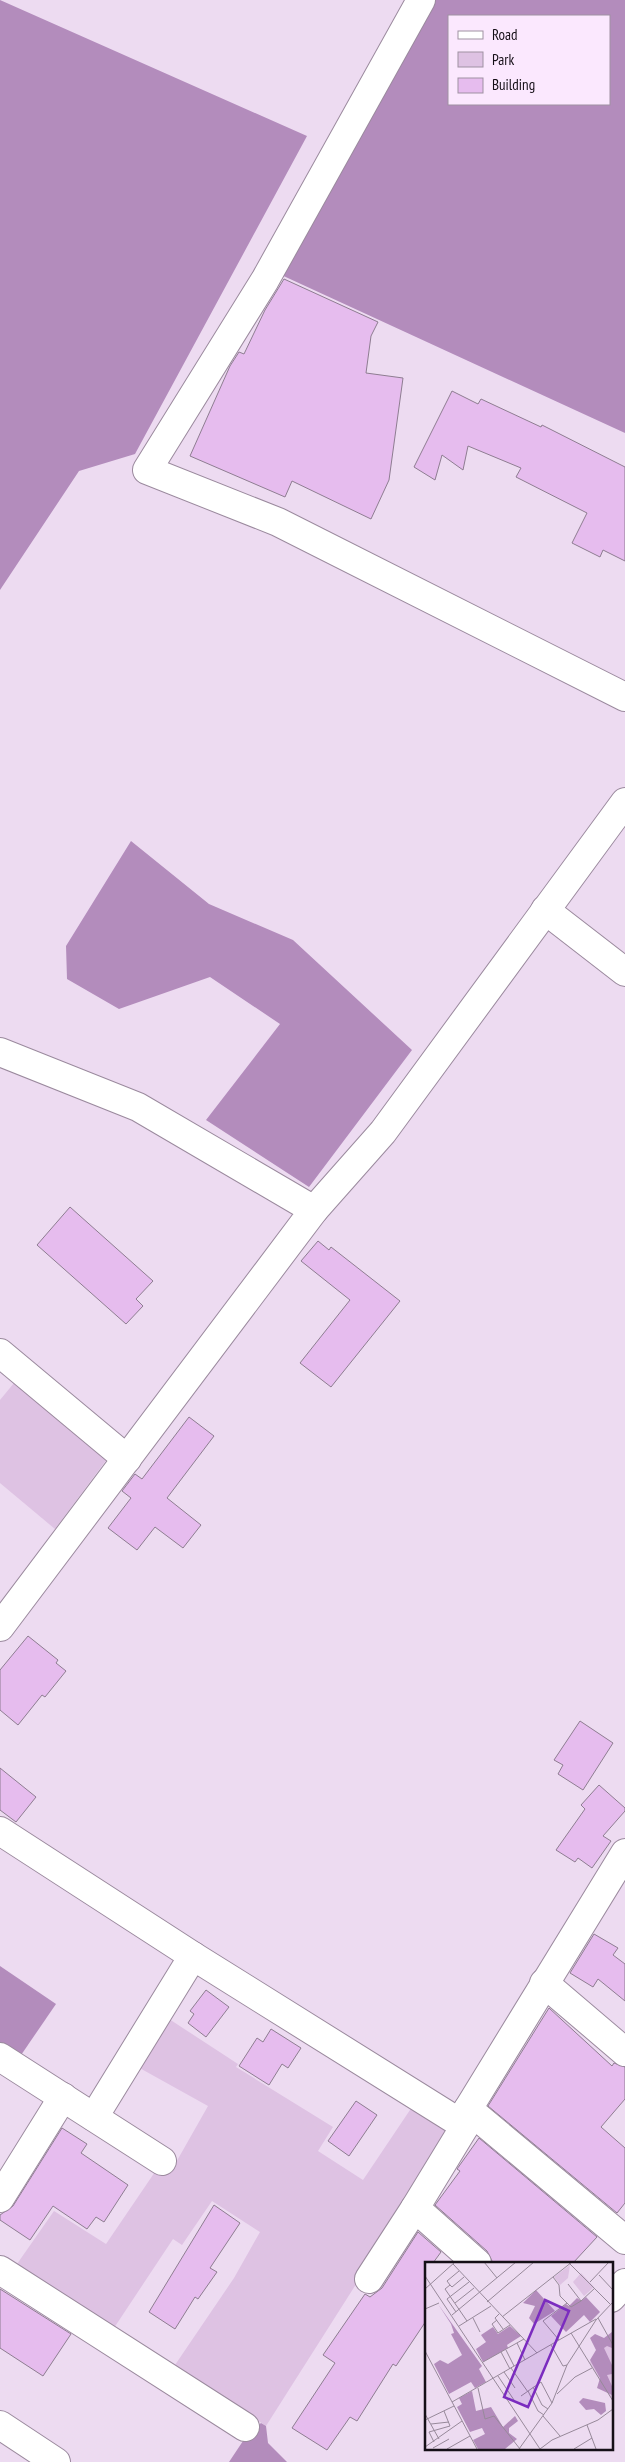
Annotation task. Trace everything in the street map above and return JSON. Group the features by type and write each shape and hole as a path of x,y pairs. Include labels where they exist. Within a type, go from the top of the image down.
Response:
{"main road":[{"path":"421,0 265,280 147,470 278,522 625,697"},
{"path":"0,1628 314,1210 384,1132 625,802"},
{"path":"546,910 625,972"},
{"path":"0,1052 138,1107 314,1210"},
{"path":"0,1353 126,1460"},
{"path":"0,1831 193,1956 467,2118 625,2240"},
{"path":"368,2279 415,2208 544,1983 625,1853"},
{"path":"94,2117 193,1956"},
{"path":"544,1983 625,2052"},
{"path":"0,2057 162,2161"},
{"path":"0,2198 63,2097"},
{"path":"415,2208 476,2262"},
{"path":"0,2270 245,2427"},
{"path":"612,2297 625,2283"},
{"path":"0,2425 56,2462"}],"green space":[{"path":"19,1377 107,1459 55,1529 0,1483 0,1400"},
{"path":"166,2017 238,2064 236,2067 333,2127 318,2151 363,2180 414,2104 442,2122 447,2141 266,2426 175,2365 234,2278 260,2232 212,2201 182,2245 173,2239 114,2328 17,2264 54,2211 106,2244 159,2166 170,2173 208,2106 136,2066"}],"shaded area":[{"path":"0,0 307,136 135,454 79,471 0,590"},
{"path":"432,0 625,0 625,433 277,273"},
{"path":"131,841 209,904 293,940 412,1050 309,1187 206,1120 280,1024 210,977 119,1009 67,979 66,946"},
{"path":"0,1966 56,2004 19,2058 0,2045"},
{"path":"261,2423 266,2426 268,2443 287,2462 229,2462 247,2435"}],"building":[{"path":"284,279 378,322 371,336 366,373 403,378 389,480 371,519 292,481 285,497 190,456 230,366 239,352 244,354 265,310"},
{"path":"452,391 478,404 481,399 541,427 542,425 625,467 625,561 603,550 600,557 572,543 587,513 516,477 521,468 468,446 463,470 442,455 435,480 414,467"},
{"path":"70,1207 153,1281 136,1299 143,1306 126,1324 37,1245"},
{"path":"318,1241 329,1250 331,1247 400,1301 331,1387 300,1363 350,1300 301,1261"},
{"path":"189,1417 214,1436 167,1498 201,1525 183,1548 155,1527 137,1550 108,1528 131,1498 122,1491 135,1474 142,1479"},
{"path":"28,1636 58,1660 56,1663 66,1671 45,1697 42,1695 18,1725 0,1710 0,1670"},
{"path":"580,1721 613,1743 583,1790 558,1774 563,1765 554,1760"},
{"path":"0,1768 36,1797 16,1822 0,1810"},
{"path":"599,1785 625,1808 625,1811 603,1836 611,1841 592,1868 578,1858 575,1862 556,1850 585,1809 581,1805"},
{"path":"594,1934 618,1948 613,1955 625,1964 625,2001 598,1979 593,1987 570,1973"},
{"path":"206,1990 229,2007 206,2037 188,2023 194,2014 190,2011"},
{"path":"549,2008 612,2066 614,2063 625,2067 625,2099 601,2127 625,2148 625,2203 617,2213 488,2106"},
{"path":"271,2029 301,2048 288,2068 282,2064 269,2085 239,2066 257,2038 263,2042"},
{"path":"356,2101 377,2115 349,2156 328,2141"},
{"path":"62,2128 87,2144 81,2153 128,2185 104,2222 96,2217 87,2229 53,2206 30,2240 0,2220 0,2215 13,2206"},
{"path":"479,2138 597,2237 574,2262 492,2262 487,2251 435,2205 460,2171 457,2169"},
{"path":"214,2205 240,2223 210,2268 217,2272 198,2299 195,2297 175,2329 149,2312"},
{"path":"418,2232 441,2252 434,2262 425,2262 425,2322 396,2366 393,2364 357,2421 350,2417 327,2450 292,2428 335,2363 323,2355 365,2294 370,2297 382,2288"},
{"path":"0,2289 71,2334 43,2376 0,2348"}]}
